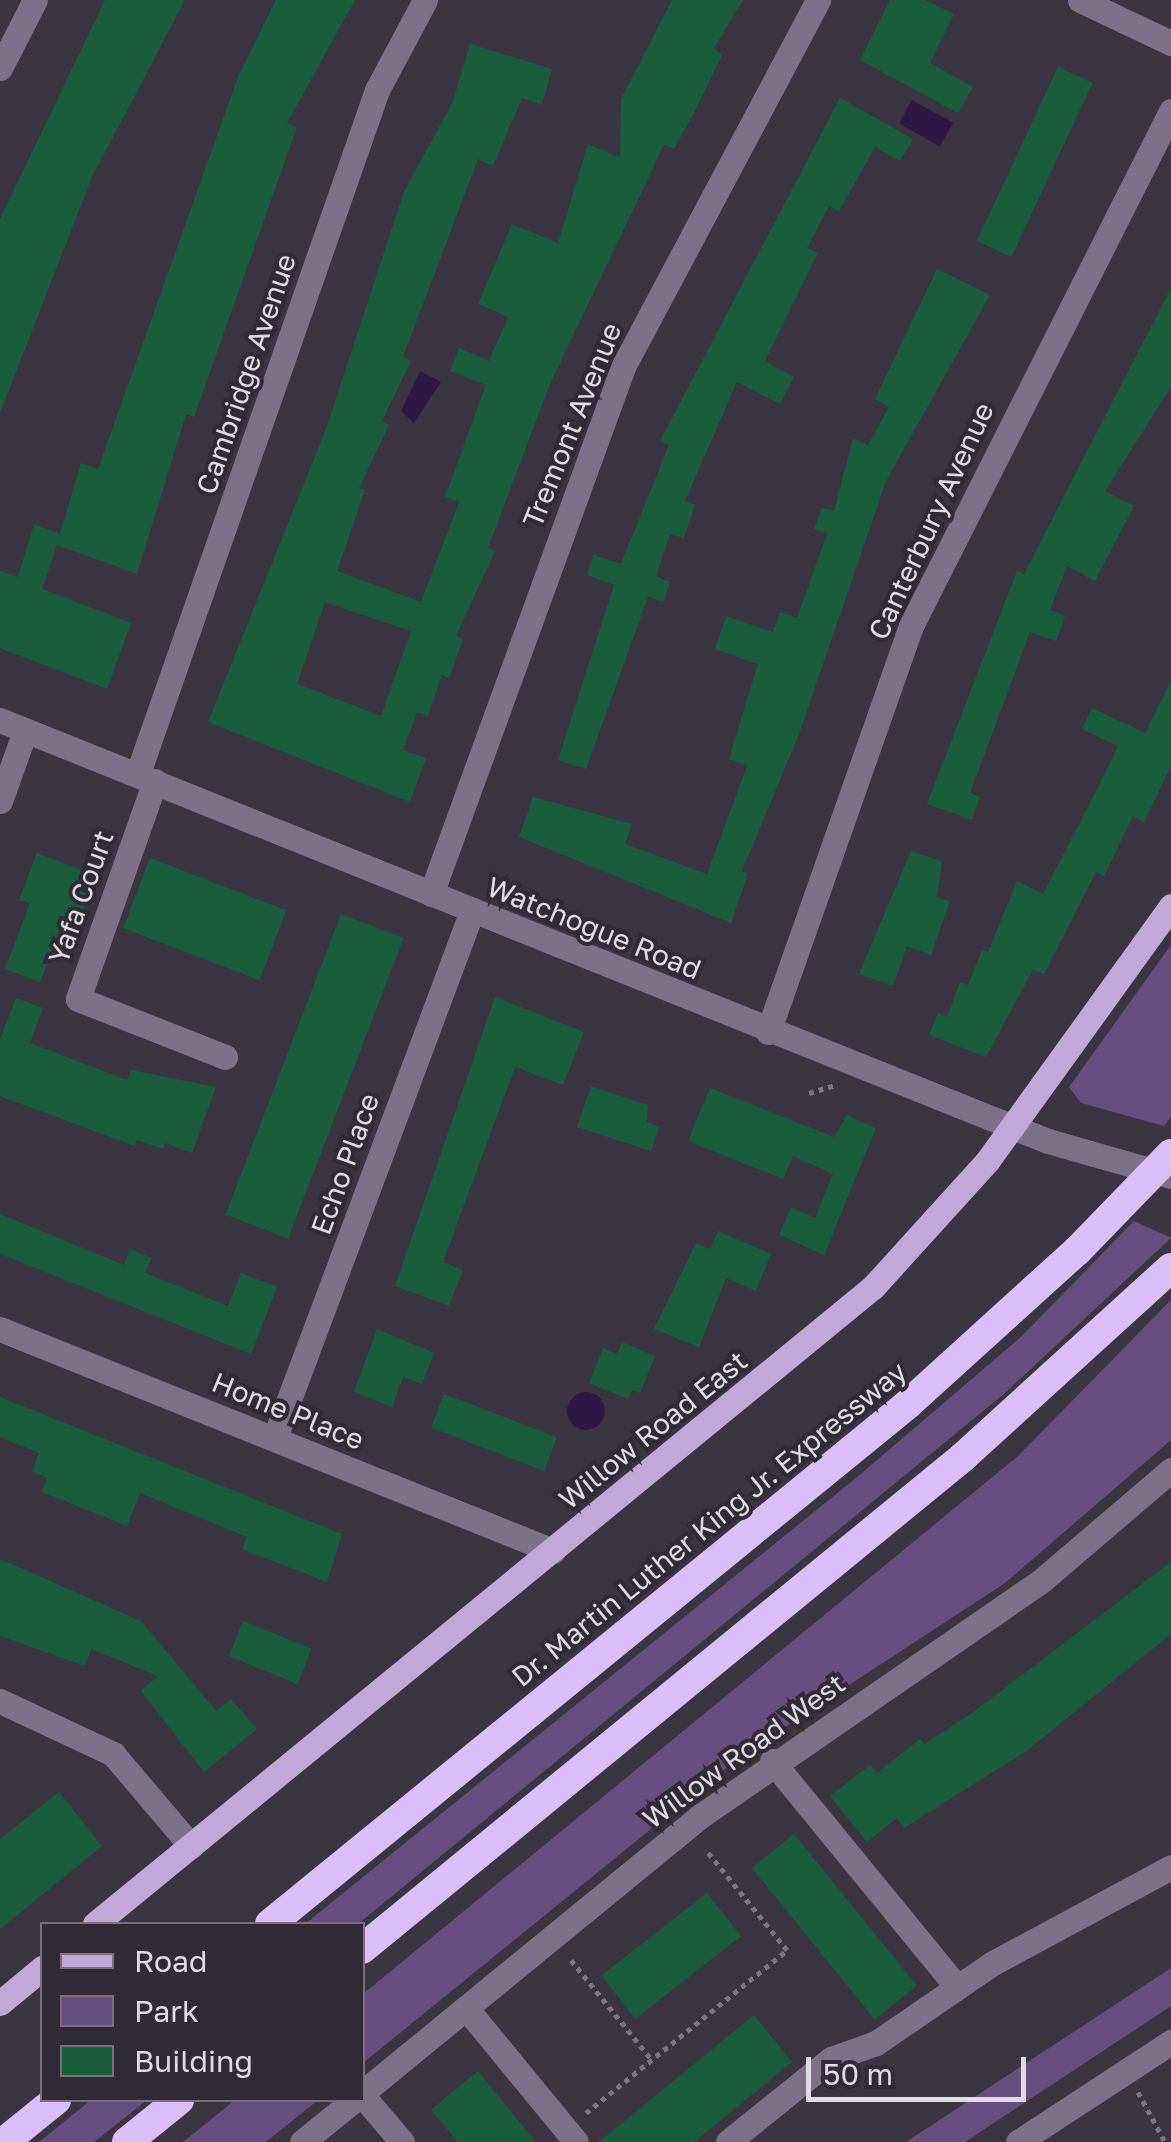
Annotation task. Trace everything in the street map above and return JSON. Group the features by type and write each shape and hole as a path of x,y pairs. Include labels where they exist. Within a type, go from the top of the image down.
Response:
{"highway":[{"name":"Dr. Martin Luther King Jr. Expressway","path":"272,1922 908,1404 1077,1251 1171,1154"},
{"path":"365,1947 963,1457 1171,1268"},
{"path":"4,2142 54,2102"},
{"path":"127,2142 177,2102"}],"main road":[{"name":"Willow Road East","path":"98,1922 873,1286 1014,1126 1171,906"},
{"path":"0,2003 40,1970"}],"street":[{"path":"0,68 35,0"},
{"name":"Cambridge Avenue","path":"146,777 377,90 425,0"},
{"name":"Tremont Avenue","path":"430,894 623,367 818,0"},
{"path":"1080,0 1171,43"},
{"name":"Canterbury Avenue","path":"768,1032 918,609 1171,111"},
{"name":"Watchogue Road","path":"0,720 768,1032 1014,1126 1171,1176"},
{"path":"0,800 25,730"},
{"name":"Yafa Court","path":"146,777 78,999 225,1056"},
{"name":"Echo Place","path":"276,1438 472,911"},
{"name":"Home Place","path":"0,1330 553,1551"},
{"name":"Willow Road West","path":"365,2092 772,1761 1041,1581 1171,1470"},
{"path":"0,1701 112,1754 191,1846"},
{"path":"772,1761 956,1986"},
{"path":"728,2142 831,2059 876,2043 956,1986 1171,1867"},
{"path":"466,2008 577,2131"},
{"path":"1018,2142 1171,2042"},
{"path":"365,2098 402,2142"},
{"path":"302,2142 352,2102"}],"path":[{"path":"577,2131 652,2060 787,1950 706,1850"},
{"path":"571,1960 652,2060"},
{"path":"1134,2082 1165,2142"}],"green space":[{"path":"1171,945 1171,1117 1164,1126 1081,1103 1069,1087"},
{"path":"1134,1221 1171,1238 1005,1393 360,1922 307,1922 856,1478 1021,1337"},
{"path":"1171,1300 1171,1440 1005,1583 742,1755 365,2061 365,1992 1018,1456"},
{"path":"1171,1968 1171,2006 965,2142 906,2142"},
{"path":"89,2102 144,2102 94,2142 39,2142"},
{"path":"233,2102 316,2102 266,2142 183,2142"}],"shaded area":[{"path":"912,100 953,123 940,146 899,124"},
{"path":"420,371 441,382 414,423 401,411"},
{"path":"586,1392 599,1398 605,1411 599,1424 586,1430 573,1424 567,1411 573,1398"}],"building":[{"path":"105,0 185,0 92,177 0,413 0,219"},
{"path":"276,0 355,0 287,123 297,127 194,417 186,414 137,574 57,545 42,589 131,623 107,689 0,648 0,571 18,577 34,524 60,534 81,463 98,469 238,77"},
{"path":"672,0 743,0 714,48 722,55 694,113 674,149 664,145 550,384 488,548 495,551 456,636 463,639 449,678 442,675 428,716 417,712 403,750 426,758 410,802 208,722 326,429 404,192 453,101 470,44 552,69 542,105 522,98 493,166 478,159 403,357 411,361 382,421 389,425 359,488 365,490 337,571 421,602 459,502 445,497 486,385 450,371 459,348 489,361 508,317 478,304 512,224 558,243 588,144 620,158 621,99","holes":["325,602 411,631 381,716 297,684"]},
{"path":"890,0 925,0 954,14 930,63 973,87 958,113 860,60"},
{"path":"1058,67 1092,83 1011,257 977,241"},
{"path":"840,98 913,139 900,161 875,147 839,211 829,206 807,248 818,253 765,361 794,377 780,404 737,382 685,501 695,505 684,538 670,534 656,576 670,582 663,602 648,597 586,769 558,760 614,585 587,575 594,555 621,564 669,445 660,441"},
{"path":"937,269 990,295 886,481 799,734 742,871 748,874 731,923 519,837 533,797 632,824 625,844 707,874 747,766 729,759 758,664 715,649 726,616 773,632 780,612 797,618 827,534 814,529 822,508 834,511 853,438 868,445 889,407 875,399"},
{"path":"1171,288 1171,387 1105,491 1134,506 1095,581 1067,566 1050,610 1065,616 1056,641 1030,632 970,793 980,797 972,820 927,804 1017,571 1024,574"},
{"path":"1171,681 1171,766 1144,822 1133,816 1104,876 1096,872 1044,974 1033,970 986,1057 929,1035 938,1013 947,1017 960,982 968,985 982,950 988,952 1017,881 1043,894 1097,789 1118,746 1082,729 1092,708 1145,733"},
{"path":"911,851 942,861 937,897 950,901 931,955 907,946 893,986 859,974"},
{"path":"37,853 81,870 76,885 90,891 81,917 67,912 40,982 5,969 30,903 19,900"},
{"path":"150,858 286,910 259,980 123,928"},
{"path":"341,914 404,938 288,1239 226,1215"},
{"path":"495,997 584,1032 563,1085 515,1067 443,1262 463,1270 449,1306 395,1286"},
{"path":"16,998 43,1008 30,1043 127,1080 131,1070 216,1087 192,1153 165,1143 163,1149 137,1140 134,1146 0,1096 0,1039"},
{"path":"591,1086 648,1105 647,1122 659,1127 651,1151 577,1127"},
{"path":"710,1088 834,1137 847,1115 876,1128 824,1255 779,1235 791,1207 815,1218 833,1174 793,1156 783,1179 688,1141"},
{"path":"0,1214 124,1265 130,1249 152,1258 145,1273 228,1306 241,1273 277,1287 251,1354 0,1254"},
{"path":"718,1231 771,1254 756,1291 726,1278 699,1347 654,1329 696,1243 710,1249"},
{"path":"377,1329 434,1353 422,1384 403,1377 392,1407 354,1392"},
{"path":"622,1342 655,1356 640,1393 632,1390 628,1399 589,1383 603,1348 617,1354"},
{"path":"444,1394 557,1437 544,1471 431,1428"},
{"path":"0,1397 342,1534 327,1582 242,1549 247,1537 140,1493 127,1526 42,1492 47,1478 32,1471 39,1453 0,1437"},
{"path":"0,1559 141,1621 216,1711 231,1699 257,1729 204,1772 141,1691 158,1676 91,1649 85,1666 0,1636"},
{"path":"1171,1562 1171,1634 1025,1752 904,1828 897,1818 867,1842 830,1796 870,1765 877,1773 920,1739 924,1744 969,1715"},
{"path":"243,1621 312,1649 297,1684 229,1656"},
{"path":"59,1792 102,1846 0,1929 0,1839"},
{"path":"794,1834 917,1986 875,2020 752,1868"},
{"path":"707,1893 741,1936 635,2019 601,1975"},
{"path":"754,2015 792,2062 694,2142 599,2142"},
{"path":"478,2071 536,2142 458,2142 431,2110"}]}
